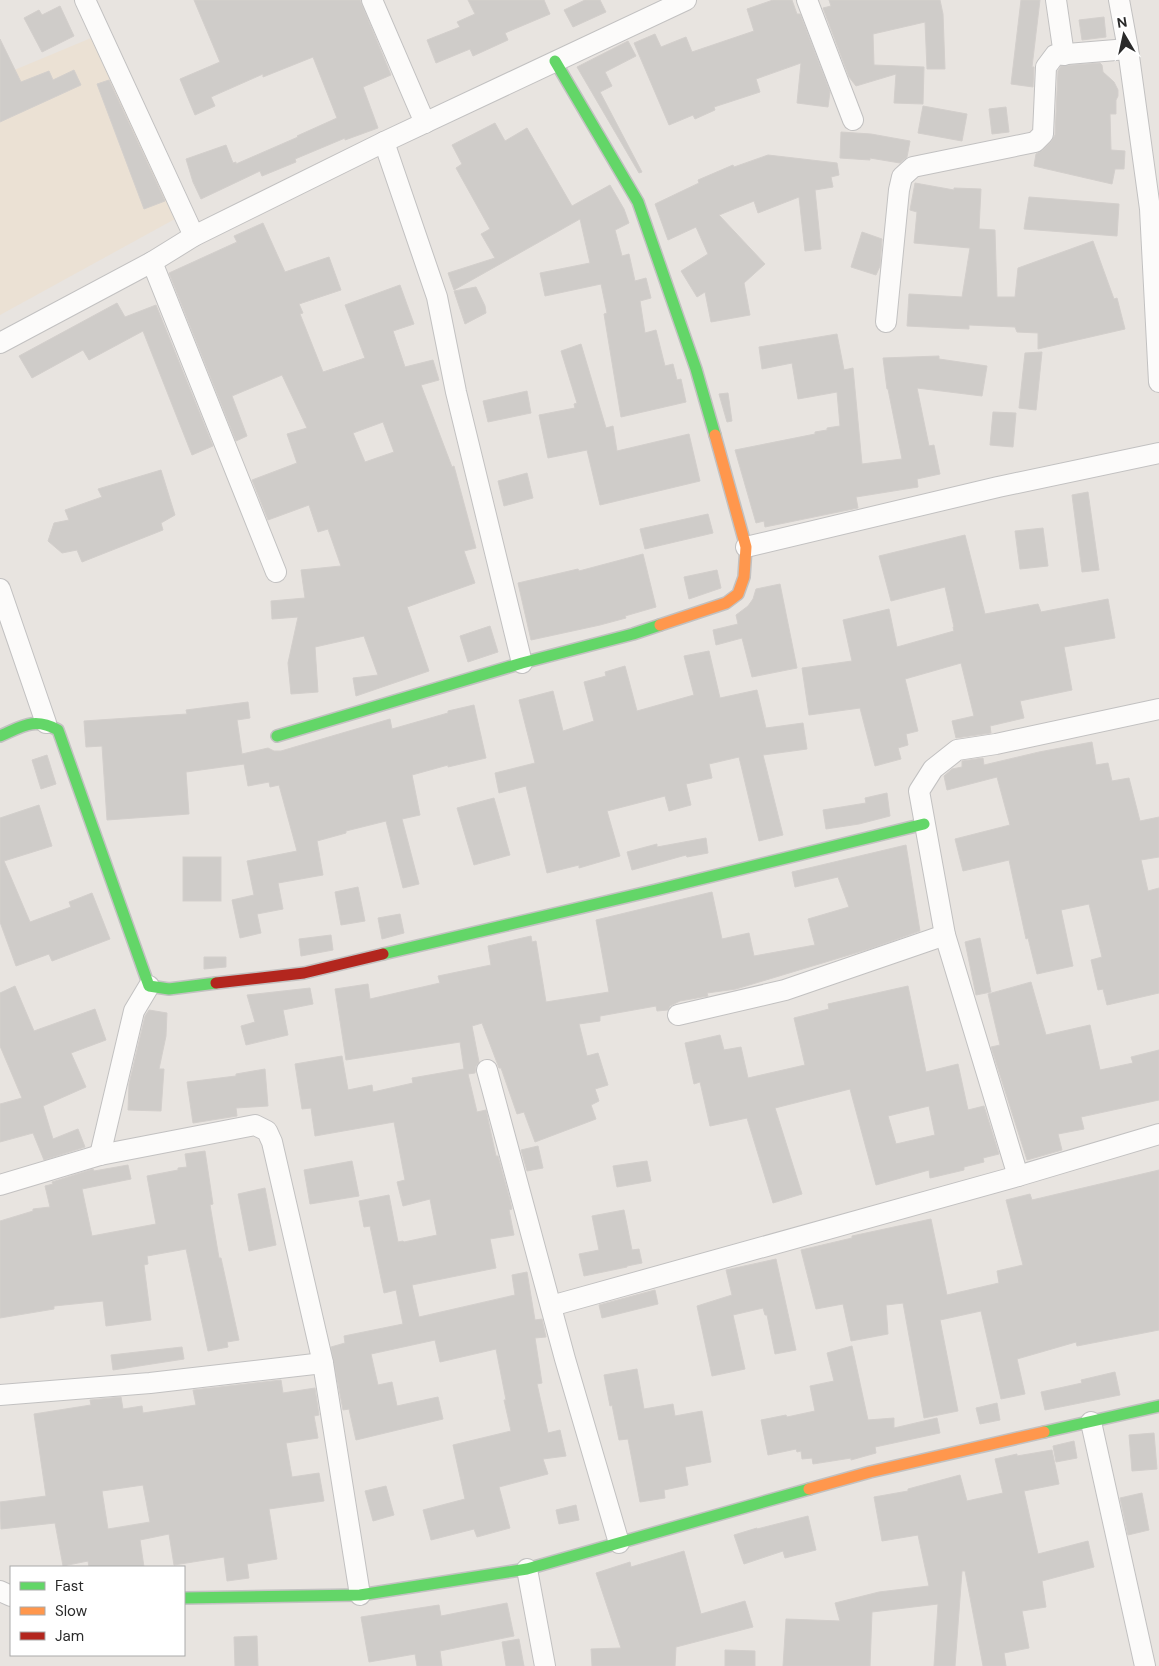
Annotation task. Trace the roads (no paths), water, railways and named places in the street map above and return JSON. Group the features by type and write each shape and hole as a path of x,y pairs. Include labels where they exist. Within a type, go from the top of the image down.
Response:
{"street":[{"path":"85,0 194,236"},
{"path":"372,0 426,123"},
{"path":"0,343 152,262 194,236 384,142 555,61 660,6 686,0"},
{"path":"807,0 853,120"},
{"path":"1056,0 1064,55"},
{"path":"1119,0 1128,49 1150,209 1159,382"},
{"path":"886,322 899,190 902,177 913,167 1034,142 1043,134 1046,67 1055,55 1128,49"},
{"path":"277,736 522,663 632,634 726,603 738,594 744,577 746,547 696,369 638,202 555,61"},
{"path":"384,142 437,297 456,392 522,663"},
{"path":"152,262 276,572"},
{"path":"746,547 998,487 1159,453"},
{"path":"0,589 46,723"},
{"path":"1018,1176 945,935 919,791 933,769 957,750 996,744 1159,709"},
{"path":"0,736 32,722 46,723 58,730 148,986 134,1011 100,1155"},
{"path":"148,986 169,990 304,973 656,890 924,824"},
{"path":"678,1015 784,990 945,935"},
{"path":"486,1070 619,1543"},
{"path":"0,1185 100,1155 255,1125 267,1131 272,1142 324,1363 360,1595"},
{"path":"551,1306 1018,1176 1159,1134"},
{"path":"0,1395 150,1383 324,1363"},
{"path":"185,1598 360,1595 527,1569 870,1472 1159,1406"},
{"path":"1091,1422 1145,1666"},
{"path":"527,1569 545,1666"}]}
